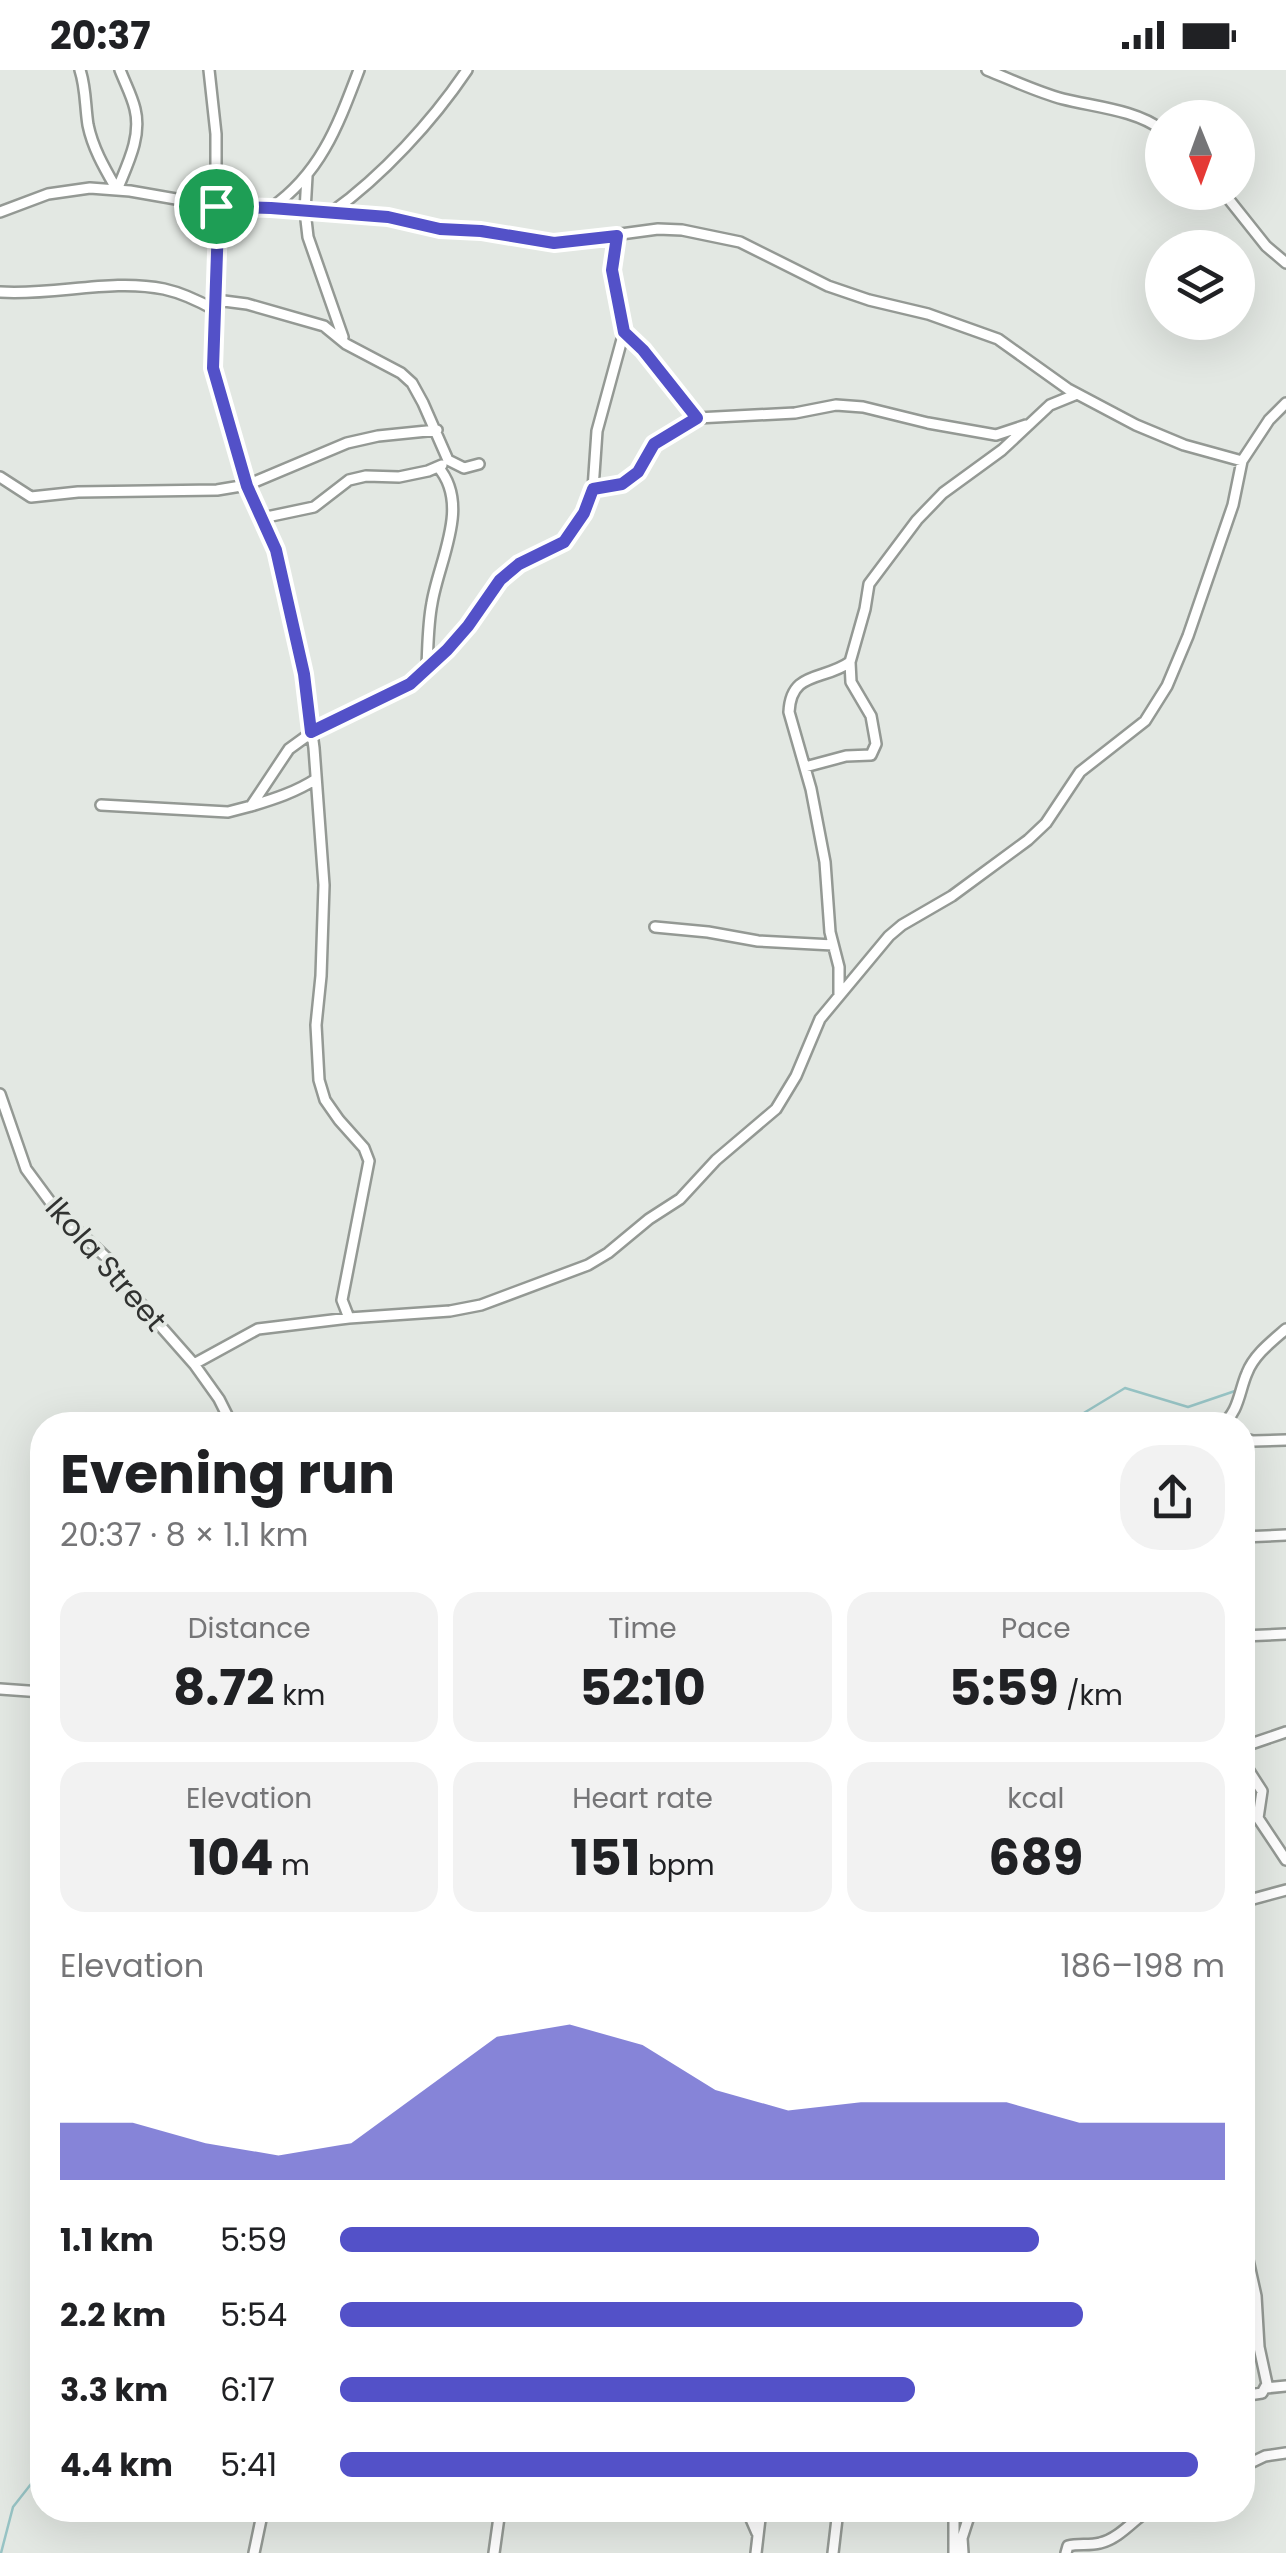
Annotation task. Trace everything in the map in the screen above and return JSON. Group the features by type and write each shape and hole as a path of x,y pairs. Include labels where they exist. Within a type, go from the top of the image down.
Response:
{"street":[{"path":"80,70 94,149 117,190"},
{"path":"117,190 138,125 120,70"},
{"path":"209,70 216,134 218,224 213,368 247,486 276,550 304,674 324,886 316,1025 320,1080 325,1100 364,1148 369,1161 346,1266 342,1300 349,1318"},
{"path":"271,208 307,176 334,134 359,70"},
{"path":"331,213 400,151 467,70"},
{"path":"988,70 1058,98 1145,120"},
{"path":"307,176 308,237 346,344"},
{"path":"0,212 48,194 90,188 216,206 388,217 440,229 481,231 554,243 682,230 740,242 828,286 928,314 998,339 1077,394 1140,428 1184,445 1242,460"},
{"path":"1237,210 1266,246 1286,263"},
{"path":"251,806 288,750 311,732 410,684 468,626 500,580 519,564 564,542 584,513 593,489 597,431 624,332 612,270 617,236"},
{"path":"0,292 26,294 132,286 166,290 215,305 247,304 324,326 346,344 401,373 412,383 448,460 464,468 479,464"},
{"path":"624,332 697,418"},
{"path":"806,767 846,756 870,755 874,750 871,716 851,682 850,662 874,574 942,494 1002,450 1050,405 1077,394"},
{"path":"194,1364 258,1329 450,1312 481,1305 588,1265 680,1199 716,1160 776,1109 796,1076 820,1019 889,936 1028,840 1046,823 1080,772 1145,721 1167,686 1188,636 1233,505 1242,460 1286,403"},
{"path":"593,489 622,484 638,472 654,444 697,418 795,414 836,405 864,406 996,436 1032,423"},
{"path":"0,477 31,497 78,492 217,490 247,486 347,443 437,430"},
{"path":"262,518 314,507 349,480 399,477 438,467 448,460"},
{"path":"427,666 431,604 453,518 452,492 438,467"},
{"path":"839,995 840,967 830,932 825,862 806,767 789,712 798,685 850,662"},
{"path":"101,805 228,812 292,792 316,779"},
{"path":"655,926 758,941 833,946"},
{"name":"Ikola Street","path":"0,1094 26,1169 57,1211 109,1260 134,1296 194,1364 226,1412"},
{"path":"1234,1412 1248,1370 1260,1352 1286,1330"},
{"path":"1255,1442 1286,1440"},
{"path":"1255,1536 1286,1535"},
{"path":"1255,1635 1286,1634"},
{"path":"0,1689 30,1692"},
{"path":"1255,1742 1286,1732"},
{"path":"1255,1781 1262,1792 1258,1818 1286,1860"},
{"path":"1255,1898 1286,1890"},
{"path":"1255,2292 1258,2347 1266,2388"},
{"path":"1255,2395 1266,2388 1286,2386"},
{"path":"1255,2461 1286,2454"},
{"path":"254,2553 260,2522"},
{"path":"494,2553 498,2522"},
{"path":"752,2522 758,2536"},
{"path":"756,2553 760,2522"},
{"path":"834,2553 837,2522"},
{"path":"954,2522 954,2553"},
{"path":"963,2553 967,2522"},
{"path":"1066,2553 1073,2544 1099,2544 1114,2538 1133,2522"}],"waterway":[{"path":"1085,1412 1125,1388 1188,1407 1235,1391"},
{"path":"1,2553 13,2507 30,2485"}],"route":[{"path":"216,206 388,217 440,229 481,231 554,243 617,236 612,270 624,332 697,418 654,444 638,472 622,484 593,489 584,513 564,542 519,564 500,580 468,626 410,684 311,732 304,674 276,550 247,486 213,368 216,206"}]}
